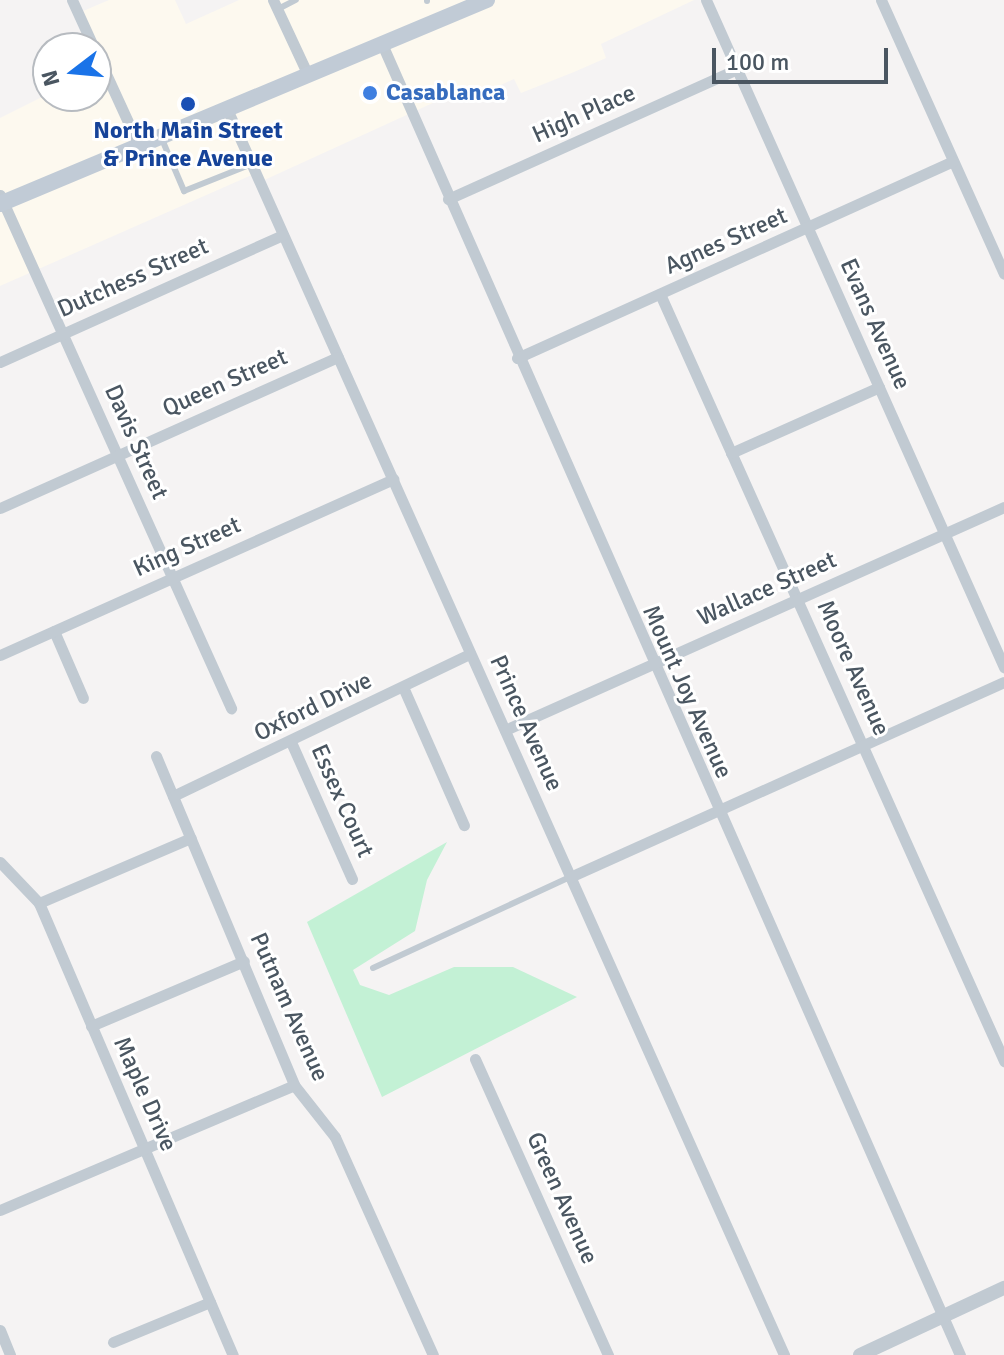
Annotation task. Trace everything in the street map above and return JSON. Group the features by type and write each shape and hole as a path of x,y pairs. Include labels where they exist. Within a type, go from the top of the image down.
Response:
{"main road":[{"path":"1,200 161,137 487,0"}],"street":[{"path":"72,0 87,32"},
{"name":"Evans Avenue","path":"706,0 1004,667"},
{"path":"881,0 1004,274"},
{"path":"276,4 308,75"},
{"name":"Mount Joy Avenue","path":"382,44 651,665 960,1355"},
{"name":"High Place","path":"448,199 737,69"},
{"path":"112,88 139,146"},
{"name":"Prince Avenue","path":"227,109 784,1355"},
{"name":"Agnes Street","path":"517,358 953,161"},
{"name":"Davis Street","path":"1,200 64,333 231,708"},
{"name":"Dutchess Street","path":"0,362 283,235"},
{"name":"Moore Avenue","path":"660,294 1004,1061"},
{"name":"Queen Street","path":"0,508 338,357"},
{"path":"731,453 879,387"},
{"name":"King Street","path":"0,655 393,479"},
{"name":"Wallace Street","path":"505,730 1004,507"},
{"path":"54,631 83,698"},
{"name":"Oxford Drive","path":"173,796 470,654"},
{"path":"570,877 1004,682"},
{"path":"403,687 464,825"},
{"name":"Essex Court","path":"291,742 352,879"},
{"name":"Putnam Avenue","path":"156,756 294,1085 335,1137 433,1355"},
{"path":"39,903 191,838"},
{"name":"Maple Drive","path":"0,862 39,903 233,1355"},
{"path":"91,1026 244,961"},
{"name":"Green Avenue","path":"475,1059 608,1355"},
{"path":"0,1210 294,1085"},
{"path":"860,1355 1004,1288"},
{"path":"113,1342 210,1302"},
{"path":"0,1330 10,1355"}],"lane":[{"path":"276,4 296,0"},
{"path":"161,137 184,191 252,164"},
{"path":"373,968 570,877"}],"shaded area":[{"path":"109,0 175,0 186,24 239,0 694,0 601,44 606,58 574,72 521,93 514,79 475,97 470,86 260,182 254,174 0,286 0,118 32,102 32,112 112,112 112,32 85,32 76,14"}],"green space":[{"path":"447,842 427,880 415,931 353,970 360,985 389,995 454,967 513,967 577,997 382,1097 307,922"}],"place":[{"name":"Casablanca","path":"370,93"},
{"name":"North Main Street & Prince Avenue","path":"188,104"}]}
